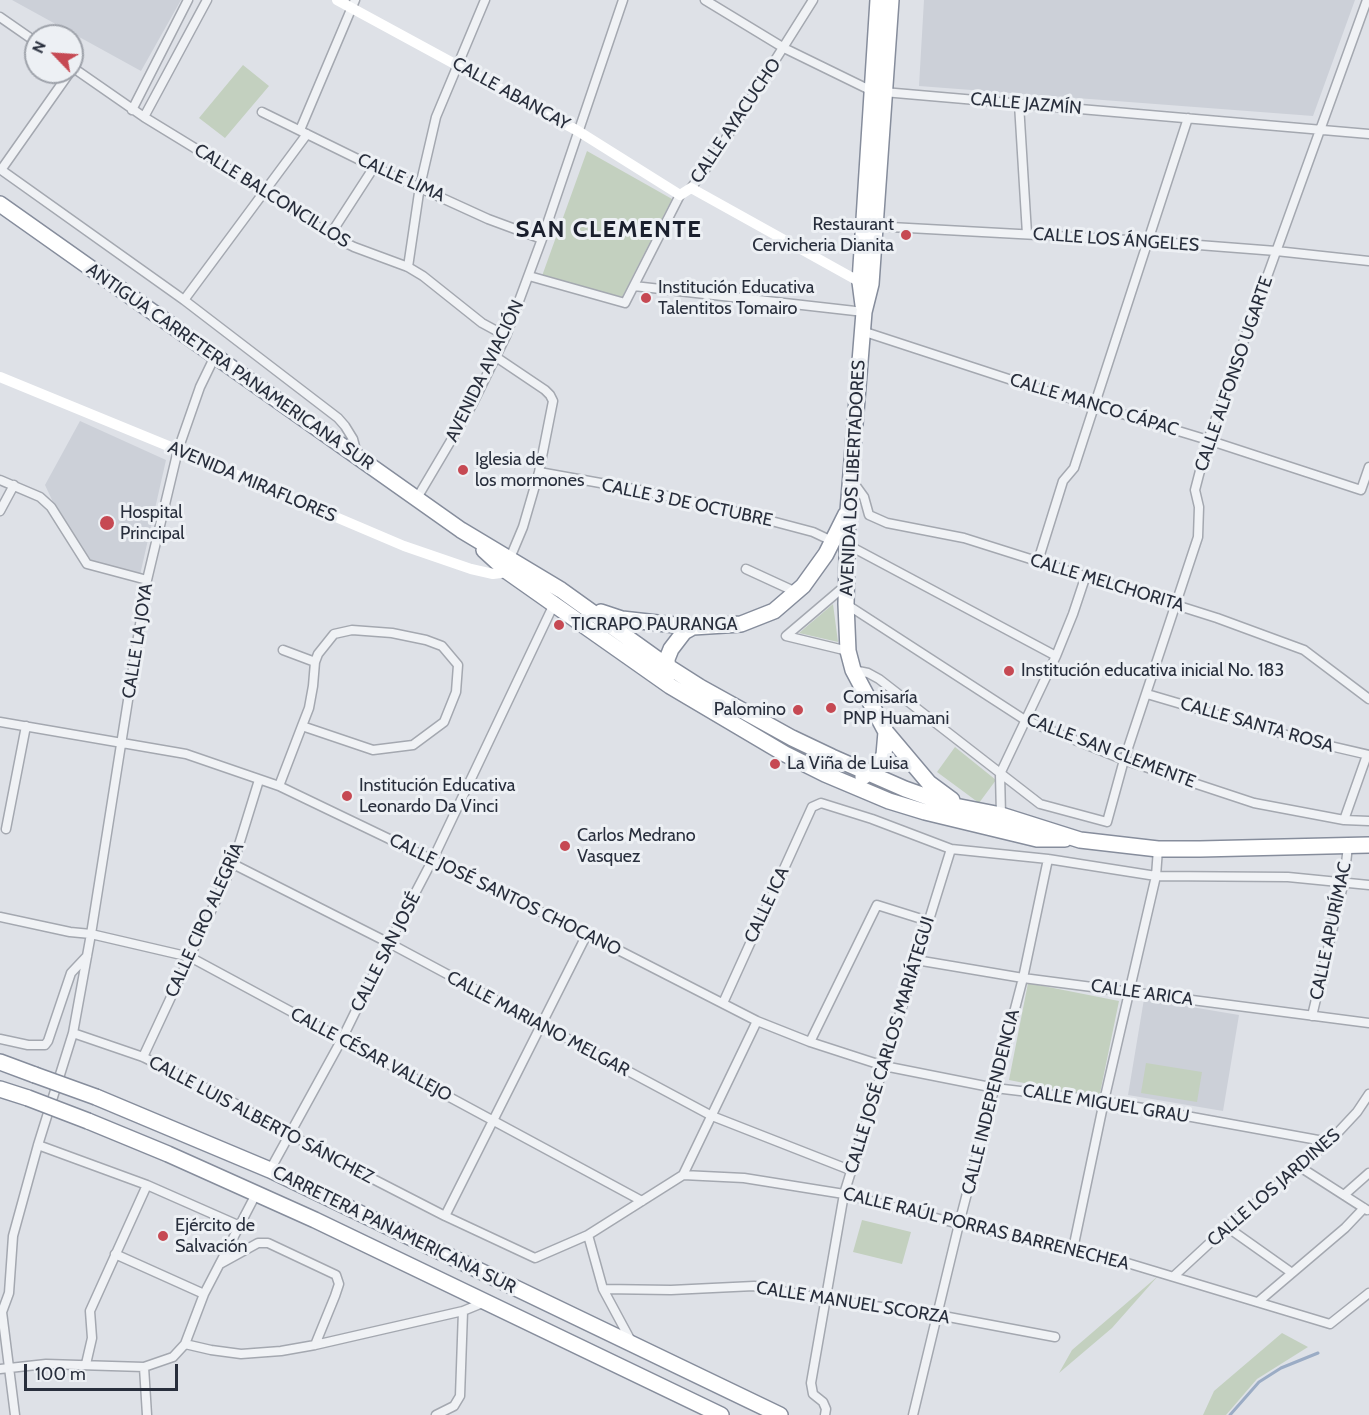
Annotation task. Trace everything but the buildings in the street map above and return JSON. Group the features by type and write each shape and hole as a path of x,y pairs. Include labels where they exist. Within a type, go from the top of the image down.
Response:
{"highway":[{"name":"AVENIDA LOS LIBERTADORES","path":"864,312 860,282 869,226 878,92 878,0"},
{"name":"AVENIDA LOS LIBERTADORES","path":"878,92 891,0"},
{"name":"ANTIGUA CARRETERA PANAMERICANA SUR","path":"0,204 417,498 509,565 554,604 670,686 785,754 825,774 925,812 1037,839 1080,840 1158,849 1369,845"},
{"name":"AVENIDA LOS LIBERTADORES","path":"869,226 871,284 864,312 848,511 842,547 846,585 848,651 853,670 886,732 928,783 946,796 974,809"},
{"path":"583,605 622,620 693,627 741,624 774,610 803,586 842,547"},
{"name":"ANTIGUA CARRETERA PANAMERICANA SUR","path":"509,565 583,605 667,666 792,738 905,789 950,805 1001,815 1080,840"},
{"path":"670,686 667,659 676,641 684,632 693,627"},
{"path":"850,785 877,767 884,755 886,732"},
{"name":"CARRETERA PANAMERICANA SUR","path":"0,1062 96,1097 270,1170 780,1415"},
{"name":"CARRETERA PANAMERICANA SUR","path":"0,1089 88,1121 256,1194 720,1415"}],"street":[{"path":"132,110 188,0"},
{"path":"144,117 207,0"},
{"name":"CALLE ABANCAY","path":"337,0 353,4 578,131 681,195"},
{"path":"408,267 420,186 436,117 485,0"},
{"name":"AVENIDA AVIACIÓN","path":"417,498 472,405 506,336 542,239 623,0"},
{"name":"CALLE AYACUCHO","path":"529,276 625,303 681,195 692,188 711,162 813,0"},
{"name":"CALLE ALFONSO UGARTE","path":"1000,774 1040,804 1107,822 1124,760 1198,537 1199,507 1195,490 1208,440 1367,0"},
{"name":"CALLE JAZMÍN","path":"710,1 784,48 878,92 1320,128 1369,134"},
{"path":"184,300 265,191 303,132 353,4"},
{"path":"0,17 24,34"},
{"name":"CALLE BALCONCILLOS","path":"84,77 132,110 265,191 330,235 354,247 408,267 437,286 482,323 506,336"},
{"path":"61,84 0,170 184,300 338,418 353,439 358,457"},
{"path":"1018,104 1027,234"},
{"name":"CALLE LIMA","path":"262,112 488,219 542,239"},
{"path":"1038,561 1063,481 1074,468 1095,406 1188,118"},
{"path":"330,235 374,167"},
{"path":"692,188 860,282"},
{"name":"CALLE LOS ÁNGELES","path":"869,226 1147,241 1369,261"},
{"path":"634,286 864,312"},
{"name":"CALLE MANCO CÁPAC","path":"862,332 1361,490 1369,467"},
{"name":"CALLE LA JOYA","path":"1,1313 9,1293 15,1228 73,1033 118,771 147,580 178,450 200,387 215,356"},
{"path":"496,357 545,390 553,401 539,472 509,565"},
{"name":"AVENIDA MIRAFLORES","path":"0,377 441,560 493,574 509,565"},
{"name":"CALLE 3 DE OCTUBRE","path":"539,472 645,491 813,532 1056,656"},
{"name":"CALLE MELCHORITA","path":"851,478 864,497 869,514 887,523 964,538 1085,578 1176,604 1304,650 1369,699"},
{"path":"0,480 40,497 51,507 87,564 147,580"},
{"path":"0,511 14,485"},
{"path":"746,569 796,592"},
{"path":"1001,815 1000,774 1056,656 1085,578"},
{"path":"846,585 786,636 848,651"},
{"name":"CALLE SAN JOSÉ","path":"270,1170 288,1133 342,1039 388,943 433,859 554,604"},
{"name":"CALLE SAN CLEMENTE","path":"846,604 1025,720 1124,760 1254,803 1344,820 1369,821"},
{"path":"279,786 302,726 309,708 315,662 318,654 334,634 352,630 392,633 426,640 442,646 458,665 456,692 444,722 413,745 373,750 302,726"},
{"path":"283,650 315,662"},
{"path":"853,670 868,673 879,679 1000,774"},
{"name":"CALLE SANTA ROSA","path":"1147,694 1300,739 1368,755"},
{"name":"CALLE JOSÉ SANTOS CHOCANO","path":"0,722 186,754 279,786 587,934 757,1021 810,1042 884,1066"},
{"path":"6,829 27,726"},
{"path":"1344,820 1368,755"},
{"name":"CALLE CIRO ALEGRÍA","path":"143,1057 233,864 260,780"},
{"name":"CALLE ICA","path":"723,1003 812,807 821,803 828,804 951,849"},
{"name":"CALLE APURÍMAC","path":"1312,1016 1344,882 1348,846"},
{"path":"951,849 1048,859 1156,876 1288,877 1369,885"},
{"name":"CALLE JOSÉ CARLOS MARIÁTEGUI","path":"825,1415 826,1409 823,1402 813,1394 812,1383 844,1194 951,849"},
{"path":"1073,1249 1104,1101 1156,876 1158,849"},
{"name":"CALLE INDEPENDENCIA","path":"913,1415 959,1224 1023,978 1048,859"},
{"name":"CALLE MARIANO MELGAR","path":"233,864 388,943 712,1116 850,1170"},
{"path":"810,1042 877,905 928,921"},
{"name":"CALLE CÉSAR VALLEJO","path":"0,917 70,932 91,933 190,957 642,1201"},
{"path":"445,1216 587,934"},
{"path":"0,1039 28,1045 45,1045 70,974 87,956"},
{"name":"CALLE ARICA","path":"916,960 1023,978 1369,1023"},
{"path":"632,1344 603,1288 588,1235 683,1175 757,1021"},
{"name":"CALLE LUIS ALBERTO SÁNCHEZ","path":"73,1033 143,1057 220,1095 445,1216 535,1258 588,1235"},
{"name":"CALLE MIGUEL GRAU","path":"884,1066 995,1088 1104,1101 1329,1142"},
{"name":"CALLE LOS JARDINES","path":"1174,1276 1227,1227 1329,1142 1368,1099"},
{"path":"38,1145 147,1185 240,1227"},
{"path":"1258,1302 1367,1209 1299,1167"},
{"path":"1344,1195 1369,1173"},
{"name":"CALLE RAÚL PORRAS BARRENECHEA","path":"683,1175 744,1178 844,1194 959,1224 1073,1249 1174,1276 1330,1324 1369,1293"},
{"path":"86,1365 92,1338 90,1311 147,1185"},
{"path":"5,1369 46,1364 144,1367 173,1357 185,1344 204,1294 256,1194"},
{"path":"1227,1227 1292,1273"},
{"path":"220,1264 258,1243 268,1243 336,1275 339,1284 315,1345"},
{"path":"115,1254 204,1294"},
{"name":"CALLE MANUEL SCORZA","path":"603,1288 671,1290 754,1286 938,1315 1055,1337"},
{"path":"185,1344 241,1354 281,1351 463,1311 486,1302"},
{"path":"436,1415 454,1406 460,1396 463,1311"},
{"path":"1,1313 5,1369 15,1415"},
{"path":"144,1367 147,1415"}],"shaded area":[{"path":"12,0 181,0 141,71 84,40 84,24 56,24"},
{"path":"924,0 1355,0 1313,116 919,86"},
{"name":"Hospital Principal","path":"80,421 166,460 140,575 81,562 45,485"},
{"path":"1144,999 1239,1015 1223,1111 1128,1095"}],"green space":[{"path":"243,65 269,86 225,138 199,118"},
{"path":"587,151 672,199 622,297 542,276"},
{"path":"833,604 838,642 799,633"},
{"path":"955,747 996,780 979,803 937,772"},
{"path":"1028,983 1119,1001 1099,1098 1009,1080"},
{"path":"1146,1063 1202,1072 1197,1102 1141,1093"},
{"path":"862,1220 911,1232 902,1264 853,1252"},
{"path":"1158,1276 1112,1328 1059,1373 1072,1350"},
{"path":"1282,1333 1308,1347 1257,1379 1226,1415 1203,1415 1214,1391"}],"waterway":[{"path":"1230,1415 1259,1382 1281,1368 1318,1353"}],"place":[{"name":"Restaurant Cervicheria Dianita","path":"906,235"},
{"name":"Institución Educativa Talentitos Tomairo","path":"646,298"},
{"name":"Iglesia de los mormones","path":"463,470"},
{"name":"Hospital Principal","path":"107,523"},
{"name":"TICRAPO PAURANGA","path":"559,625"},
{"name":"Institución educativa inicial No. 183","path":"1009,671"},
{"name":"Comisaría PNP Huamani","path":"831,708"},
{"name":"Palomino","path":"798,710"},
{"name":"La Viña de Luisa","path":"775,764"},
{"name":"Institución Educativa Leonardo Da Vinci","path":"347,796"},
{"name":"Carlos Medrano Vasquez","path":"565,846"},
{"name":"Ejército de Salvación","path":"163,1236"}],"district":[{"name":"SAN CLEMENTE","path":"609,230"}]}
